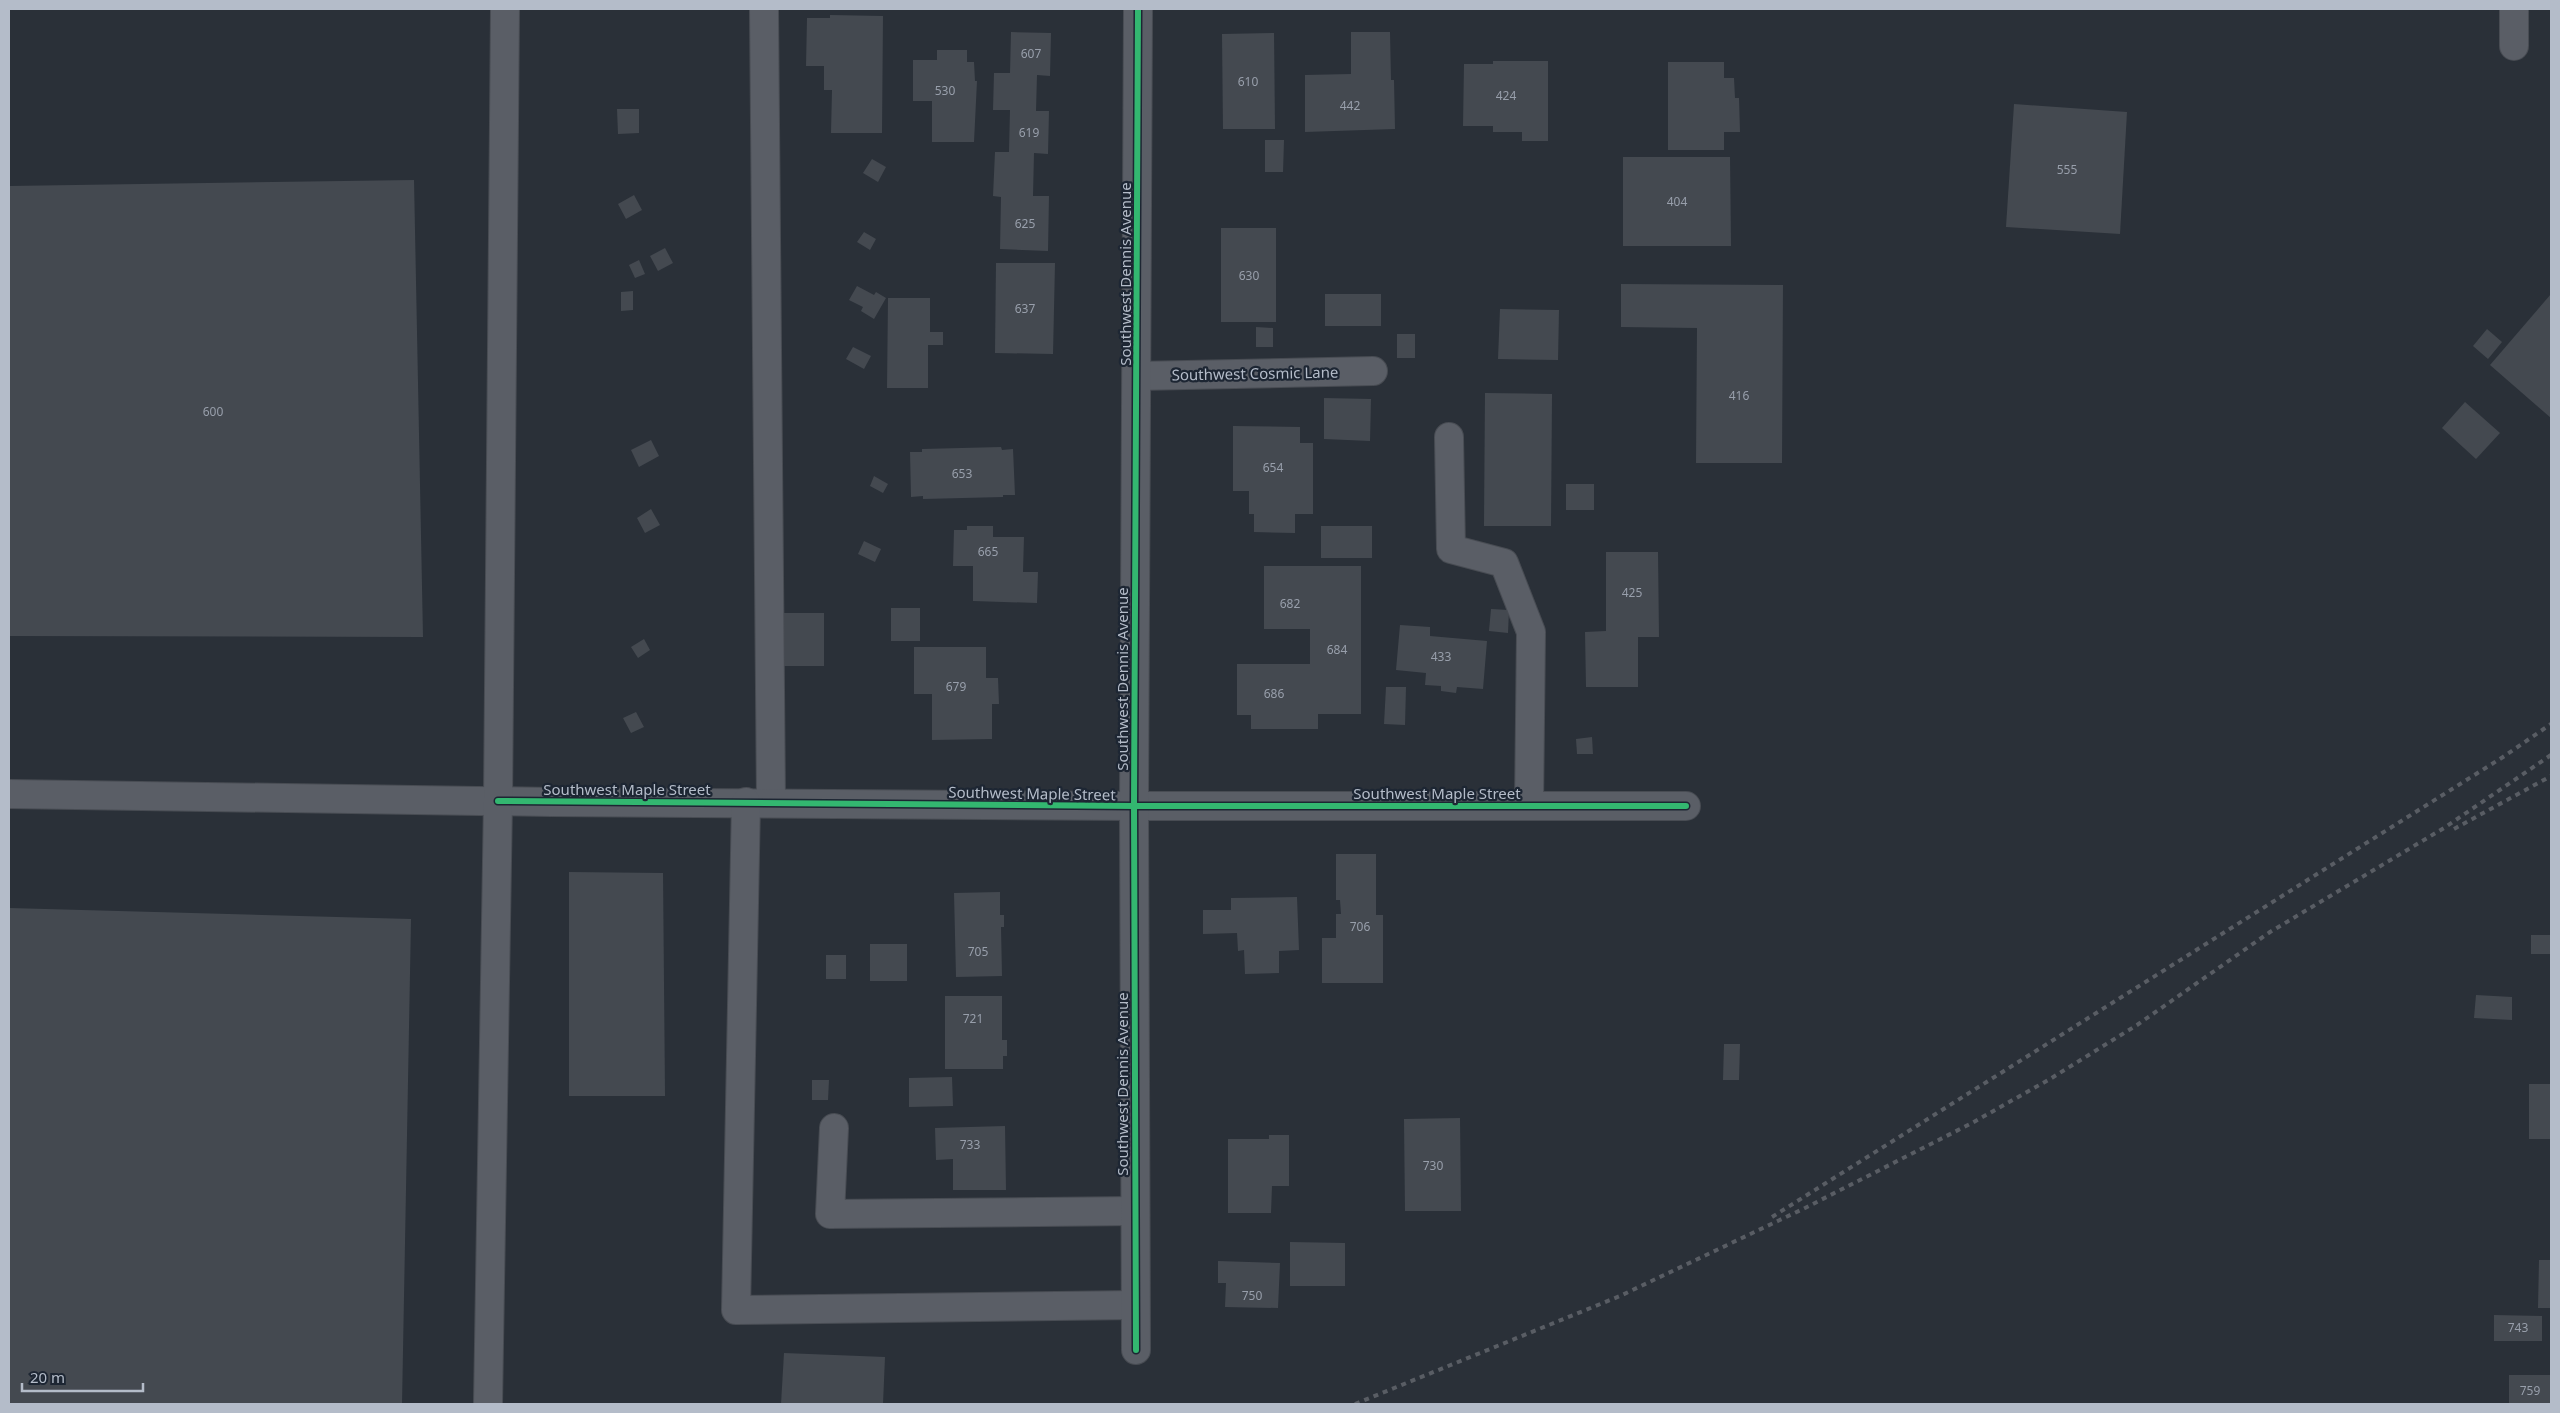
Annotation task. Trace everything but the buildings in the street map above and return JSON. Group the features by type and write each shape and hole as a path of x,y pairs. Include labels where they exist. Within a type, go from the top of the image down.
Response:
{"street":[{"path":"488,1404 498,801 505,9"},
{"path":"764,9 759,802 736,1310 1135,1305"},
{"name":"Southwest Dennis Avenue","path":"1136,1350 1134,806 1138,9"},
{"path":"2514,9 2514,46"},
{"name":"Southwest Cosmic Lane","path":"1137,376 1373,371"},
{"path":"1448,437 1451,549 1504,563 1531,632 1529,806"},
{"name":"Southwest Maple Street","path":"9,794 498,801 1134,806 1686,806"},
{"path":"834,1128 830,1214 1135,1211"}],"railway":[{"path":"1772,1217 2503,757 2551,724"},
{"path":"1355,1404 1620,1296 1805,1208 1972,1123 2050,1079 2137,1025 2270,932 2444,828 2551,755"},
{"path":"2454,829 2551,776"}],"cycle path":[{"path":"1136,1350 1134,806 1138,9"},
{"path":"498,801 1134,806 1686,806"}]}
